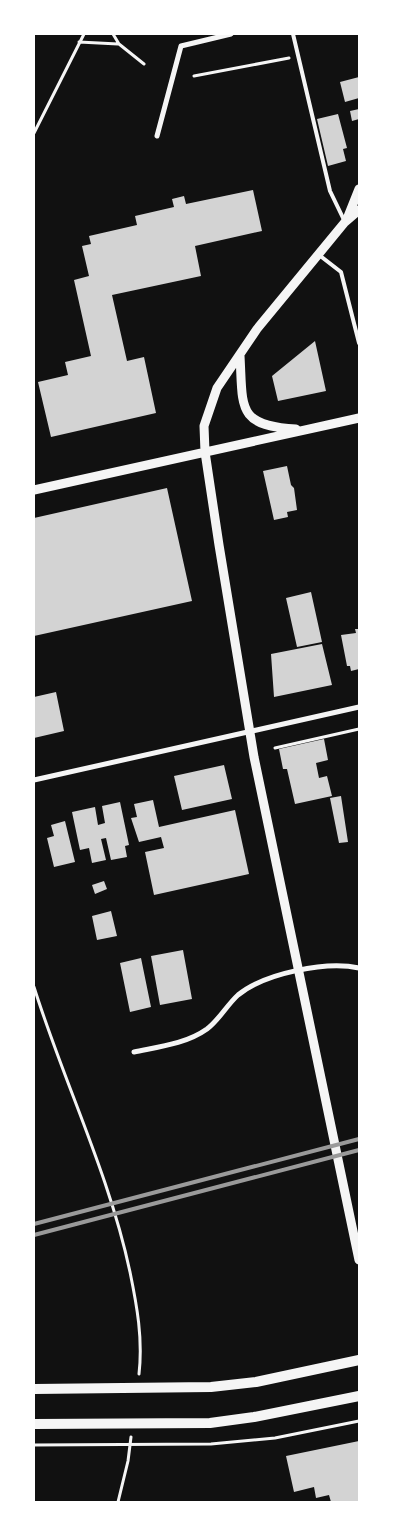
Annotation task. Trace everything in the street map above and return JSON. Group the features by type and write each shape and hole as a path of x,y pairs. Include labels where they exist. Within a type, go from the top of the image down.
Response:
{"main road":[{"path":"34,1389 229,1386 359,1360"},
{"path":"34,1424 229,1421 359,1396"}],"street":[{"path":"158,136 181,46 231,34"},
{"path":"345,222 359,189"},
{"path":"359,210 345,222 320,255 257,329 217,388 204,426 205,452 249,732 359,1260"},
{"path":"240,356 244,406 252,420 270,428 308,429"},
{"path":"34,490 359,418"},
{"path":"34,780 359,707"},
{"path":"134,1052 179,1042 194,1036 206,1029 245,990 271,977 299,970 336,966 359,968"}],"lane":[{"path":"293,34 330,191 345,222"},
{"path":"320,255 341,272 359,343"}],"path":[{"path":"34,133 84,34"},
{"path":"114,34 119,44 144,64"},
{"path":"79,42 119,44"},
{"path":"194,76 297,56"},
{"path":"275,748 359,729"},
{"path":"34,987 46,1025 106,1181 126,1255 139,1318 140,1364 138,1382"},
{"path":"34,1445 230,1443 275,1438 359,1421"},
{"path":"118,1502 128,1461 132,1428"}],"building":[{"path":"359,77 359,98 345,102 340,82"},
{"path":"359,109 359,119 352,121 350,111"},
{"path":"338,114 347,148 343,149 346,161 328,166 317,119"},
{"path":"253,190 262,231 195,246 201,276 112,295 127,361 144,357 156,413 51,437 38,382 68,375 65,362 91,356 74,280 89,276 82,246 91,244 89,236 137,225 135,216 174,207 172,199 184,196 186,204"},
{"path":"315,341 326,391 278,401 272,376"},
{"path":"287,466 291,485 294,488 297,510 287,512 288,517 274,520 263,471"},
{"path":"167,488 192,601 34,636 34,518"},
{"path":"311,592 322,642 297,647 286,598"},
{"path":"355,629 359,629 359,669 351,671 350,666 347,666 341,635 356,633"},
{"path":"322,644 332,685 274,697 271,654"},
{"path":"56,692 64,731 34,738 34,697"},
{"path":"324,739 328,760 316,763 319,778 327,776 332,796 295,804 287,769 283,769 279,749"},
{"path":"224,765 232,799 182,810 174,776"},
{"path":"341,796 348,842 339,843 330,798"},
{"path":"153,800 159,827 235,810 249,874 154,895 145,852 164,848 161,837 139,842 131,818 137,817 134,804"},
{"path":"120,802 129,845 125,846 127,857 111,860 106,838 101,839 106,860 92,863 89,848 80,850 72,812 95,807 98,825 105,823 102,806"},
{"path":"65,821 75,862 54,867 47,838 54,836 51,825"},
{"path":"104,881 107,889 95,894 92,885"},
{"path":"111,911 117,936 97,940 92,916"},
{"path":"183,950 192,999 160,1005 151,956"},
{"path":"141,958 151,1007 130,1012 120,963"},
{"path":"359,1441 359,1502 331,1502 329,1495 316,1498 314,1487 294,1492 286,1456"}],"railway":[{"path":"34,1224 359,1139"},
{"path":"34,1235 359,1150"}]}
